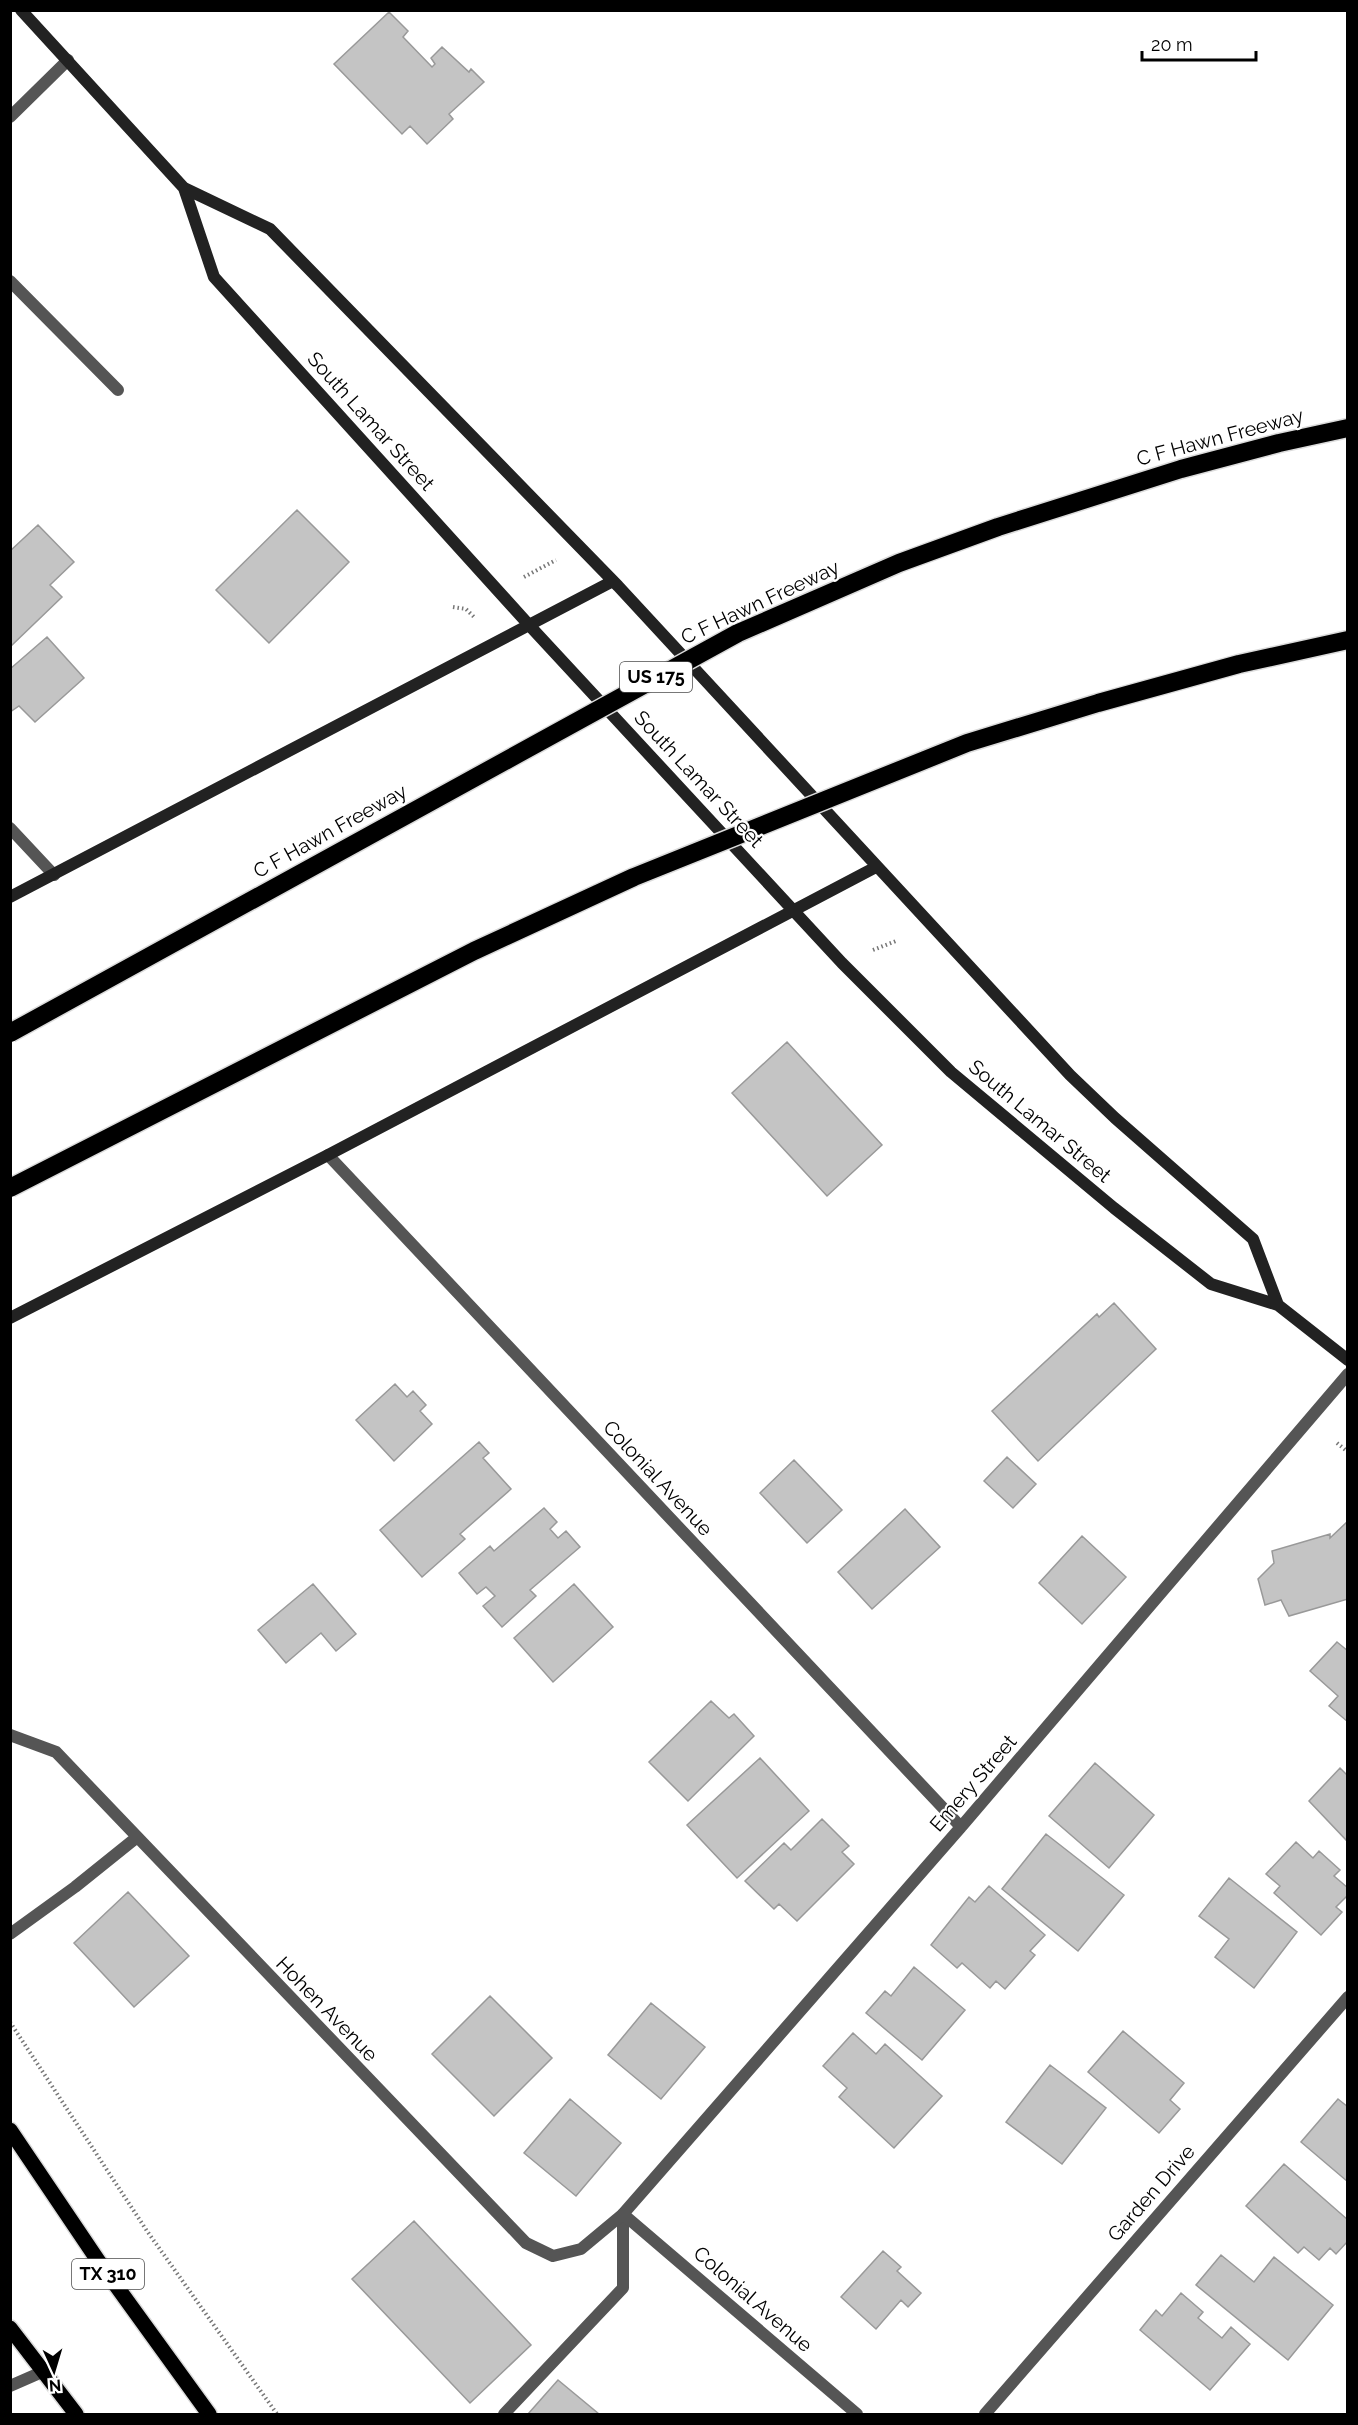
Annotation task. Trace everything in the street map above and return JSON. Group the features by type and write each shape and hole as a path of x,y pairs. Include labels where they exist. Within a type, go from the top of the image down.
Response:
{"highway":[{"name":"C F Hawn Freeway","path":"10,1033 738,633 899,563 998,527 1180,469 1279,443 1347,429"},
{"path":"10,1188 474,951 634,877 967,743 1098,703 1239,664 1347,640"}],"main road":[{"name":"South Lamar Street","path":"21,10 184,188 270,229 613,581 1070,1075 1115,1118 1253,1239 1278,1305"},
{"name":"South Lamar Street","path":"184,188 214,277 529,625 842,963 951,1072 1030,1139 1211,1284 1278,1305 1347,1360"},
{"path":"10,897 613,581"},
{"path":"10,1318 328,1155 876,867"},
{"name":"TX 310","path":"10,2130 99,2262 209,2415"},
{"path":"10,2328 76,2415"}],"street":[{"path":"10,117 68,60"},
{"path":"10,280 118,390"},
{"path":"10,828 54,875"},
{"name":"Colonial Avenue","path":"328,1155 961,1827"},
{"name":"Emery Street","path":"623,2214 961,1827 1347,1374"},
{"name":"Hohen Avenue","path":"10,1735 56,1752 525,2243 553,2256 581,2249 623,2214"},
{"path":"10,1934 75,1887 136,1838"},
{"name":"Garden Drive","path":"984,2415 1347,1997"},
{"path":"504,2415 623,2288 623,2214"},
{"name":"Colonial Avenue","path":"623,2214 858,2415"},
{"path":"10,2386 42,2372"}],"path":[{"path":"524,577 559,558"},
{"path":"453,607 466,609 472,606"},
{"path":"466,609 474,617"},
{"path":"873,950 896,941"},
{"path":"1337,1443 1347,1452"},
{"path":"10,2022 147,2231 277,2415"}],"building":[{"path":"389,12 408,31 403,37 432,67 435,64 431,58 442,47 469,72 471,69 484,82 449,114 453,119 427,144 410,126 402,134 334,64"},
{"path":"297,510 349,562 269,643 216,590"},
{"path":"38,525 74,562 50,585 62,597 10,647 10,551"},
{"path":"47,637 84,678 35,722 19,706 10,712 10,669"},
{"path":"787,1042 882,1145 827,1196 732,1093"},
{"path":"1114,1303 1156,1349 1038,1461 992,1411 1097,1314 1099,1317"},
{"path":"395,1384 407,1397 413,1391 426,1405 420,1411 432,1424 394,1461 356,1420"},
{"path":"479,1442 489,1453 483,1458 511,1489 460,1534 465,1539 422,1577 380,1530"},
{"path":"1007,1457 1036,1484 1013,1508 984,1481"},
{"path":"794,1460 842,1510 807,1543 760,1493"},
{"path":"544,1508 557,1522 550,1529 558,1538 566,1531 580,1547 530,1590 536,1596 502,1627 483,1606 495,1596 486,1587 477,1594 459,1573 490,1546 494,1551"},
{"path":"905,1509 940,1547 872,1609 838,1572"},
{"path":"1348,1521 1348,1599 1289,1616 1281,1600 1265,1605 1258,1579 1274,1563 1272,1551 1330,1534 1330,1538"},
{"path":"1082,1536 1126,1577 1082,1624 1039,1583"},
{"path":"313,1584 356,1634 336,1651 321,1633 286,1663 258,1630"},
{"path":"574,1584 613,1627 553,1682 514,1638"},
{"path":"1337,1642 1348,1651 1348,1722 1329,1706 1338,1696 1310,1671"},
{"path":"711,1701 729,1718 734,1714 754,1736 688,1801 649,1762"},
{"path":"760,1758 809,1811 737,1878 687,1825"},
{"path":"1095,1763 1154,1815 1109,1868 1049,1816"},
{"path":"1340,1768 1348,1776 1348,1842 1309,1801"},
{"path":"822,1819 849,1846 842,1852 854,1864 797,1921 779,1904 774,1909 745,1881 784,1843 791,1850"},
{"path":"1046,1834 1124,1895 1078,1951 1002,1889"},
{"path":"1296,1842 1313,1858 1319,1851 1340,1870 1334,1876 1348,1888 1348,1895 1336,1907 1342,1912 1321,1935 1274,1893 1280,1886 1266,1874"},
{"path":"1229,1878 1297,1932 1254,1988 1215,1957 1229,1939 1199,1916"},
{"path":"989,1886 1045,1935 1030,1951 1035,1955 1005,1989 996,1981 990,1988 962,1963 957,1968 931,1945 969,1897 975,1902"},
{"path":"128,1892 189,1956 134,2007 74,1943"},
{"path":"914,1967 965,2010 922,2060 866,2013 885,1991 891,1996"},
{"path":"490,1996 552,2058 494,2116 432,2054"},
{"path":"651,2003 705,2047 661,2099 608,2055"},
{"path":"1123,2031 1184,2083 1170,2100 1180,2109 1159,2133 1088,2072"},
{"path":"853,2033 876,2054 885,2044 942,2096 894,2148 839,2097 847,2088 823,2066"},
{"path":"1050,2065 1106,2108 1062,2164 1006,2122"},
{"path":"570,2099 621,2143 576,2196 524,2153"},
{"path":"1338,2099 1348,2107 1348,2182 1301,2142"},
{"path":"1284,2164 1348,2220 1348,2241 1336,2254 1330,2248 1319,2260 1304,2247 1298,2253 1246,2206"},
{"path":"414,2221 531,2345 470,2403 352,2279"},
{"path":"883,2251 901,2267 897,2271 921,2293 908,2307 901,2300 876,2329 841,2297"},
{"path":"1221,2255 1254,2282 1274,2257 1333,2305 1288,2360 1196,2285"},
{"path":"1181,2293 1203,2312 1198,2318 1222,2338 1231,2327 1250,2344 1210,2390 1140,2330 1156,2310 1162,2316"},
{"path":"558,2380 599,2414 528,2414"}]}
